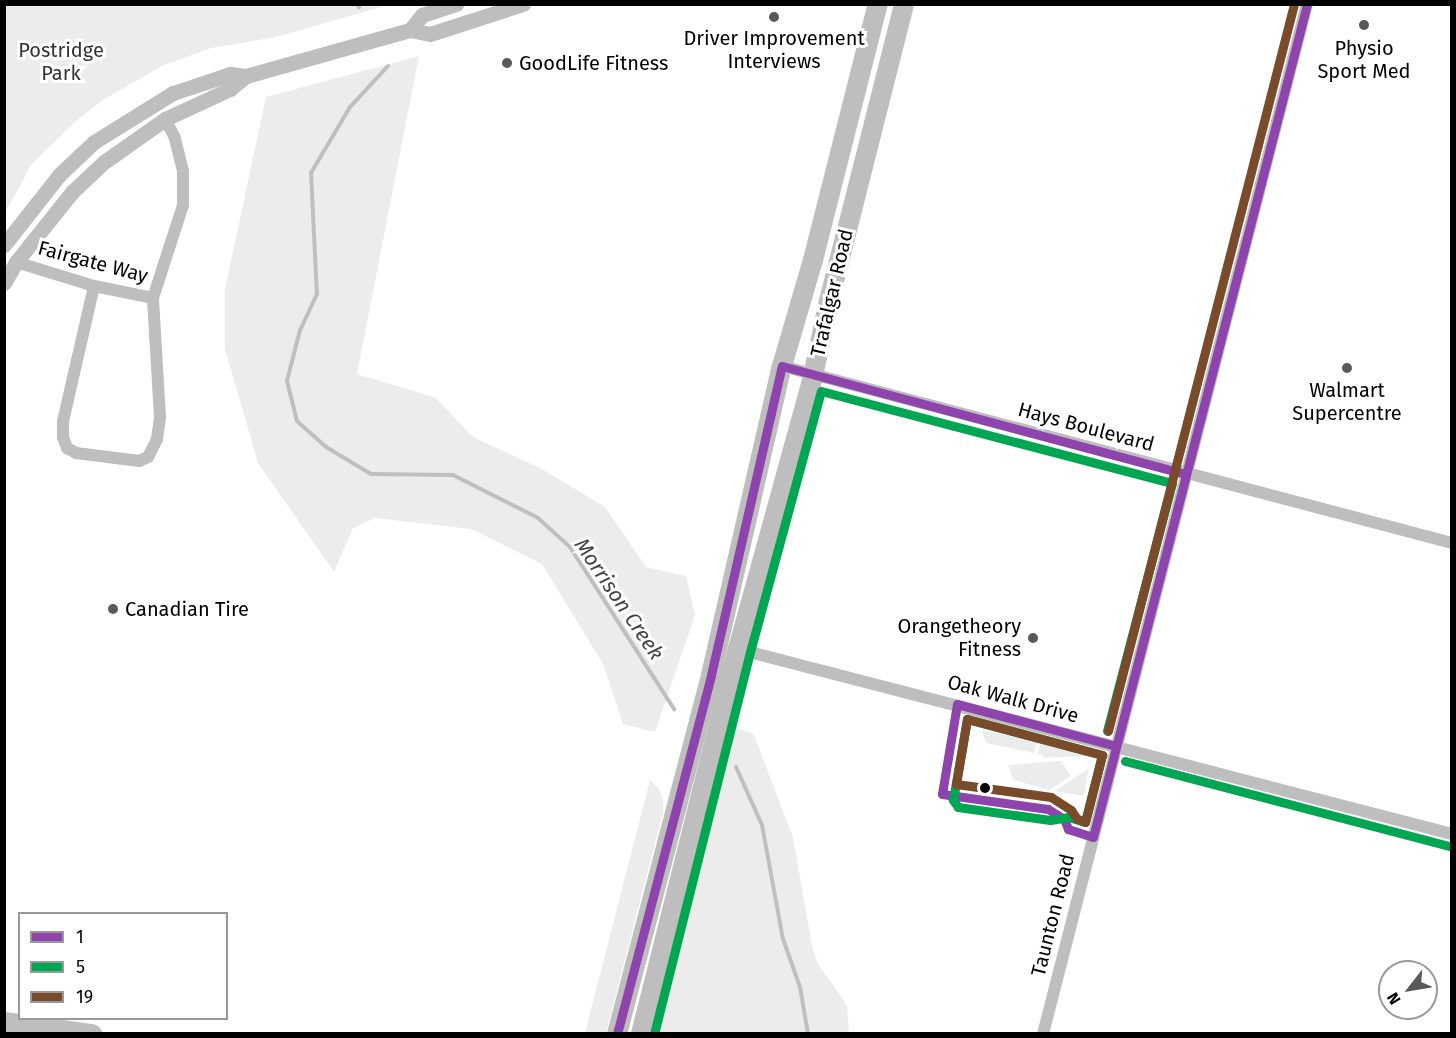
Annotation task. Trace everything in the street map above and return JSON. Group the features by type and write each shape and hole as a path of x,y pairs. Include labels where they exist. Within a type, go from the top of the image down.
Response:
{"main road":[{"name":"Trafalgar Road","path":"617,1034 711,675 782,366 813,260 878,4"},
{"name":"Trafalgar Road","path":"641,1034 738,649 813,376 829,301 904,4"},
{"path":"4,1022 92,1034"}],"street":[{"path":"410,30 422,15 456,4"},
{"path":"4,245 59,176 94,142 173,93 230,74 246,76 410,30 430,34 523,4"},
{"name":"Taunton Road","path":"1043,1034 1306,4"},
{"path":"4,283 10,260 72,192 104,162 165,119 230,89 246,76"},
{"name":"Fairgate Way","path":"10,260 94,286 153,298 183,205 183,171 174,136 165,119"},
{"path":"94,286 63,422 66,448 76,453 139,460 148,457 157,439 160,417 153,298"},
{"name":"Hays Boulevard","path":"782,366 1452,543"},
{"name":"Oak Walk Drive","path":"738,649 1452,834"}],"green space":[{"name":"Postridge Park","path":"5,4 388,5 276,37 211,48 162,66 103,100 76,121 31,165 5,213"},
{"path":"419,56 357,374 436,398 473,437 542,469 605,507 646,567 686,576 695,615 655,732 623,724 603,664 542,564 471,529 375,518 353,528 334,572 258,463 225,349 225,289 266,97"},
{"path":"986,723 1088,749 1084,751 988,726"},
{"path":"730,726 753,733 793,837 812,946 818,964 847,1005 849,1033 649,1034"},
{"path":"982,730 1037,741 1034,753 986,743"},
{"path":"1040,742 1088,756 1042,758 1044,756 1038,754"},
{"path":"1061,761 1071,776 1049,790 1013,780 1008,765"},
{"path":"1089,768 1084,796 1055,791"},
{"path":"650,780 659,789 663,800 663,812 606,1033 585,1033"}],"waterway":[{"name":"Morrison Creek","path":"388,66 350,107 311,173 317,294 300,330 287,381 297,421 326,447 371,474 453,475 538,518 570,547 674,709"},
{"name":"Morrison Creek","path":"736,767 762,825 783,939 800,987 808,1034"}],"transit line":[{"name":"19","path":"1108,731 1294,4"},
{"name":"1","path":"1116,746 957,704 942,794 1048,809 1064,819 1068,829 1093,837 1307,4"},
{"name":"1","path":"617,1034 711,675 782,366 1186,474"},
{"name":"5","path":"654,1034 750,652 821,391 1172,483 1107,731"},
{"name":"5","path":"967,719 1102,755 1085,822 1069,817 1050,820 958,807 953,800 967,719"},
{"name":"19","path":"967,719 1102,755 1085,822 1077,819 1071,810 1051,797 956,784 967,719"},
{"name":"5","path":"1125,761 1449,846"}],"place":[{"name":"Driver Improvement Interviews","path":"774,17"},
{"name":"Physio Sport Med","path":"1364,25"},
{"name":"GoodLife Fitness","path":"507,63"},
{"name":"Walmart Supercentre","path":"1347,368"},
{"name":"Canadian Tire","path":"113,609"},
{"name":"Orangetheory Fitness","path":"1033,638"}]}
